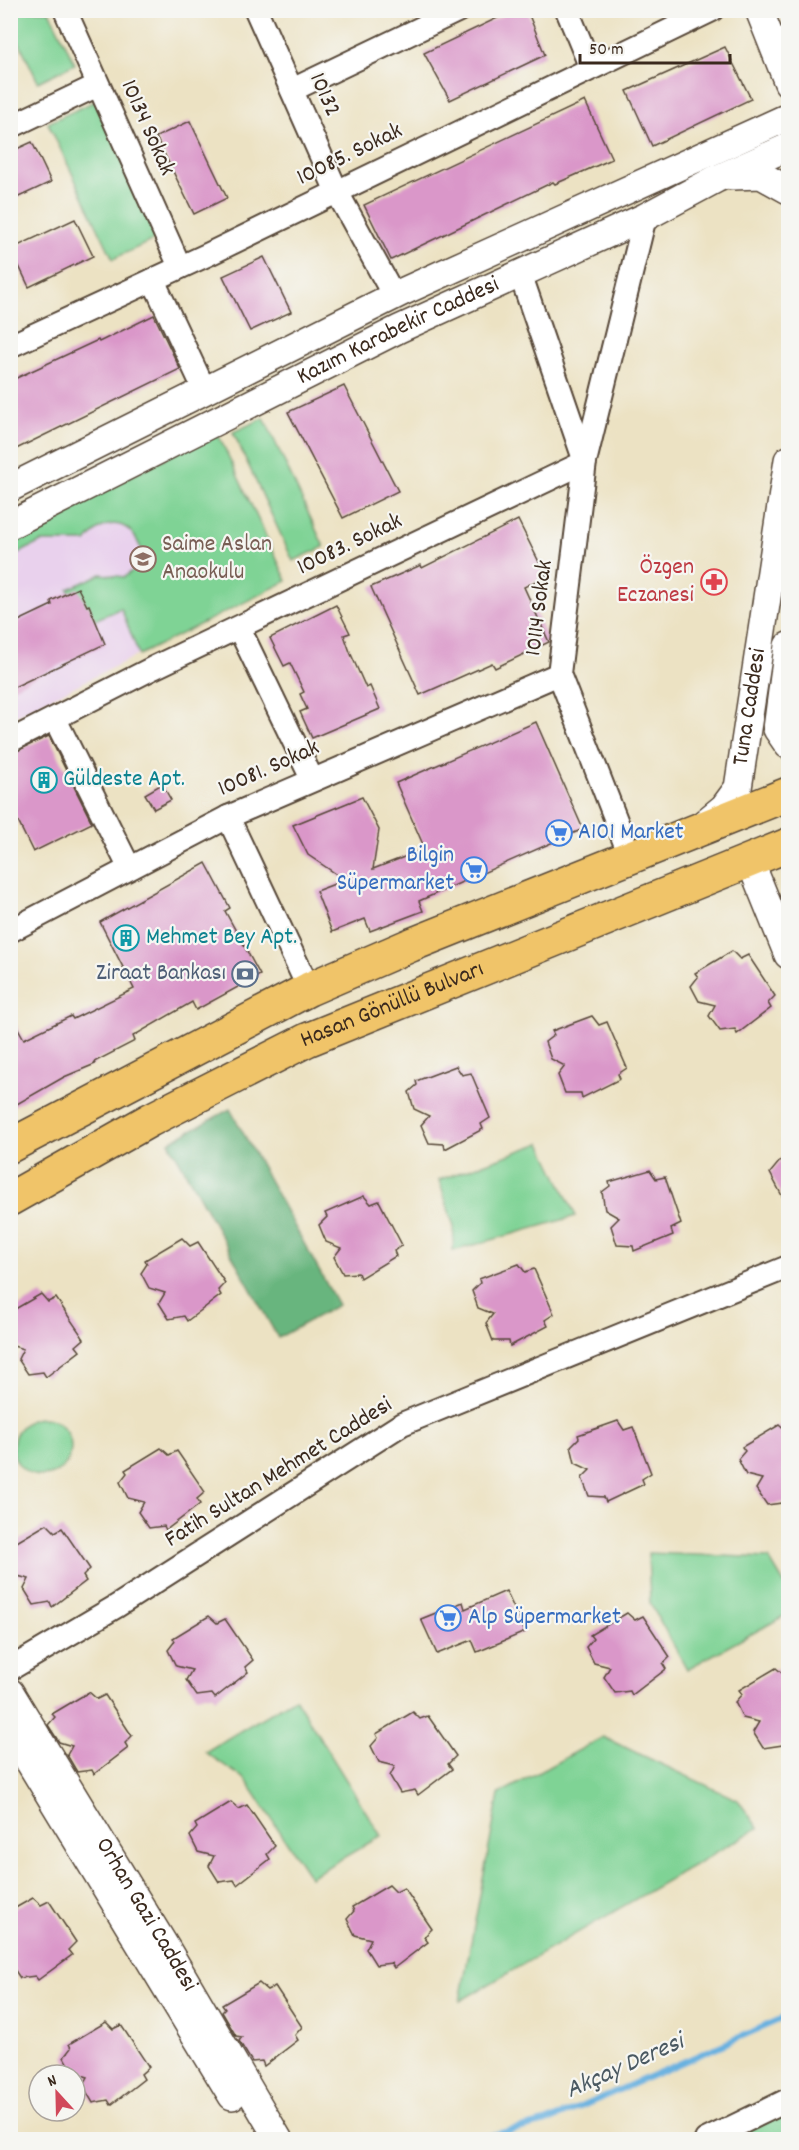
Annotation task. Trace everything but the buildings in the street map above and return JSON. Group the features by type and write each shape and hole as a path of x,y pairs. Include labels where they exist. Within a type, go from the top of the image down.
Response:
{"main road":[{"name":"Hasan Gönüllü Bulvarı","path":"10,1146 309,989 630,856 789,794"},
{"name":"Hasan Gönüllü Bulvarı","path":"10,1199 150,1120 307,1040 750,861 787,852"}],"street":[{"name":"10134 Sokak","path":"65,10 180,267"},
{"name":"10132","path":"256,10 337,192 394,296"},
{"path":"292,90 459,10"},
{"path":"567,10 591,68"},
{"name":"10085. Sokak","path":"10,346 337,192 712,10"},
{"path":"759,10 789,83"},
{"path":"10,127 98,85"},
{"name":"Kazım Karabekir Caddesi","path":"10,488 394,296 789,117"},
{"name":"Kazım Karabekir Caddesi","path":"10,525 399,329 645,217 716,179 789,147"},
{"path":"716,179 749,174 761,175 789,190"},
{"name":"10114 Sokak","path":"630,856 559,674 585,462 645,217"},
{"name":"10114 Sokak","path":"520,273 585,462"},
{"path":"153,280 205,391"},
{"name":"Tuna Caddesi","path":"695,831 724,807 738,788 789,460"},
{"name":"10083. Sokak","path":"10,741 153,668 585,462"},
{"path":"239,628 312,779"},
{"name":"Tuna Caddesi","path":"789,646 777,729 789,745"},
{"name":"10081. Sokak","path":"10,931 228,817 559,674"},
{"path":"55,719 129,867"},
{"path":"228,817 309,989"},
{"path":"750,861 789,955"},
{"name":"Fatih Sultan Mehmet Caddesi","path":"10,1669 117,1606 402,1424 789,1267"},
{"name":"Orhan Gazi Caddesi","path":"10,1692 150,1920 279,2139"},
{"name":"Orhan Gazi Caddesi","path":"10,1730 258,2139"},
{"path":"706,2139 789,2100"}],"shaded area":[{"name":"Saime Aslan Anaokulu","path":"217,432 287,581 11,718 11,536"}],"green space":[{"path":"11,10 49,11 75,64 38,82 11,25"},
{"path":"95,101 160,237 113,259 48,123"},
{"path":"264,418 324,547 293,561 233,432"},
{"name":"Saime Aslan Anaokulu","path":"217,432 287,581 139,655 121,608 84,625 68,589 101,574 124,577 138,567 142,552 132,533 125,527 118,524 102,528 86,542 41,542 11,557 11,536"},
{"path":"230,1109 338,1305 278,1338 169,1142"},
{"path":"541,1143 576,1216 453,1251 454,1227 439,1180"},
{"path":"42,1418 53,1420 66,1431 71,1447 69,1458 58,1471 42,1476 31,1474 18,1463 13,1447 15,1436 26,1423"},
{"path":"648,1553 769,1558 788,1590 788,1614 687,1669 650,1603"},
{"path":"295,1698 381,1836 310,1877 246,1780 205,1752"},
{"path":"603,1737 738,1800 758,1828 460,2001 499,1794"},
{"path":"788,2105 788,2139 719,2139"}],"waterway":[{"name":"Akçay Deresi","path":"472,2140 546,2122 788,2016"}],"place":[{"name":"Saime Aslan Anaokulu","path":"143,559"},
{"name":"Özgen Eczanesi","path":"714,582"},
{"name":"Güldeste Apt.","path":"44,780"},
{"name":"A101 Market","path":"559,833"},
{"name":"Bilgin Süpermarket","path":"474,870"},
{"name":"Mehmet Bey Apt.","path":"126,938"},
{"name":"Ziraat Bankası","path":"245,974"},
{"name":"Alp Süpermarket","path":"448,1618"}]}
